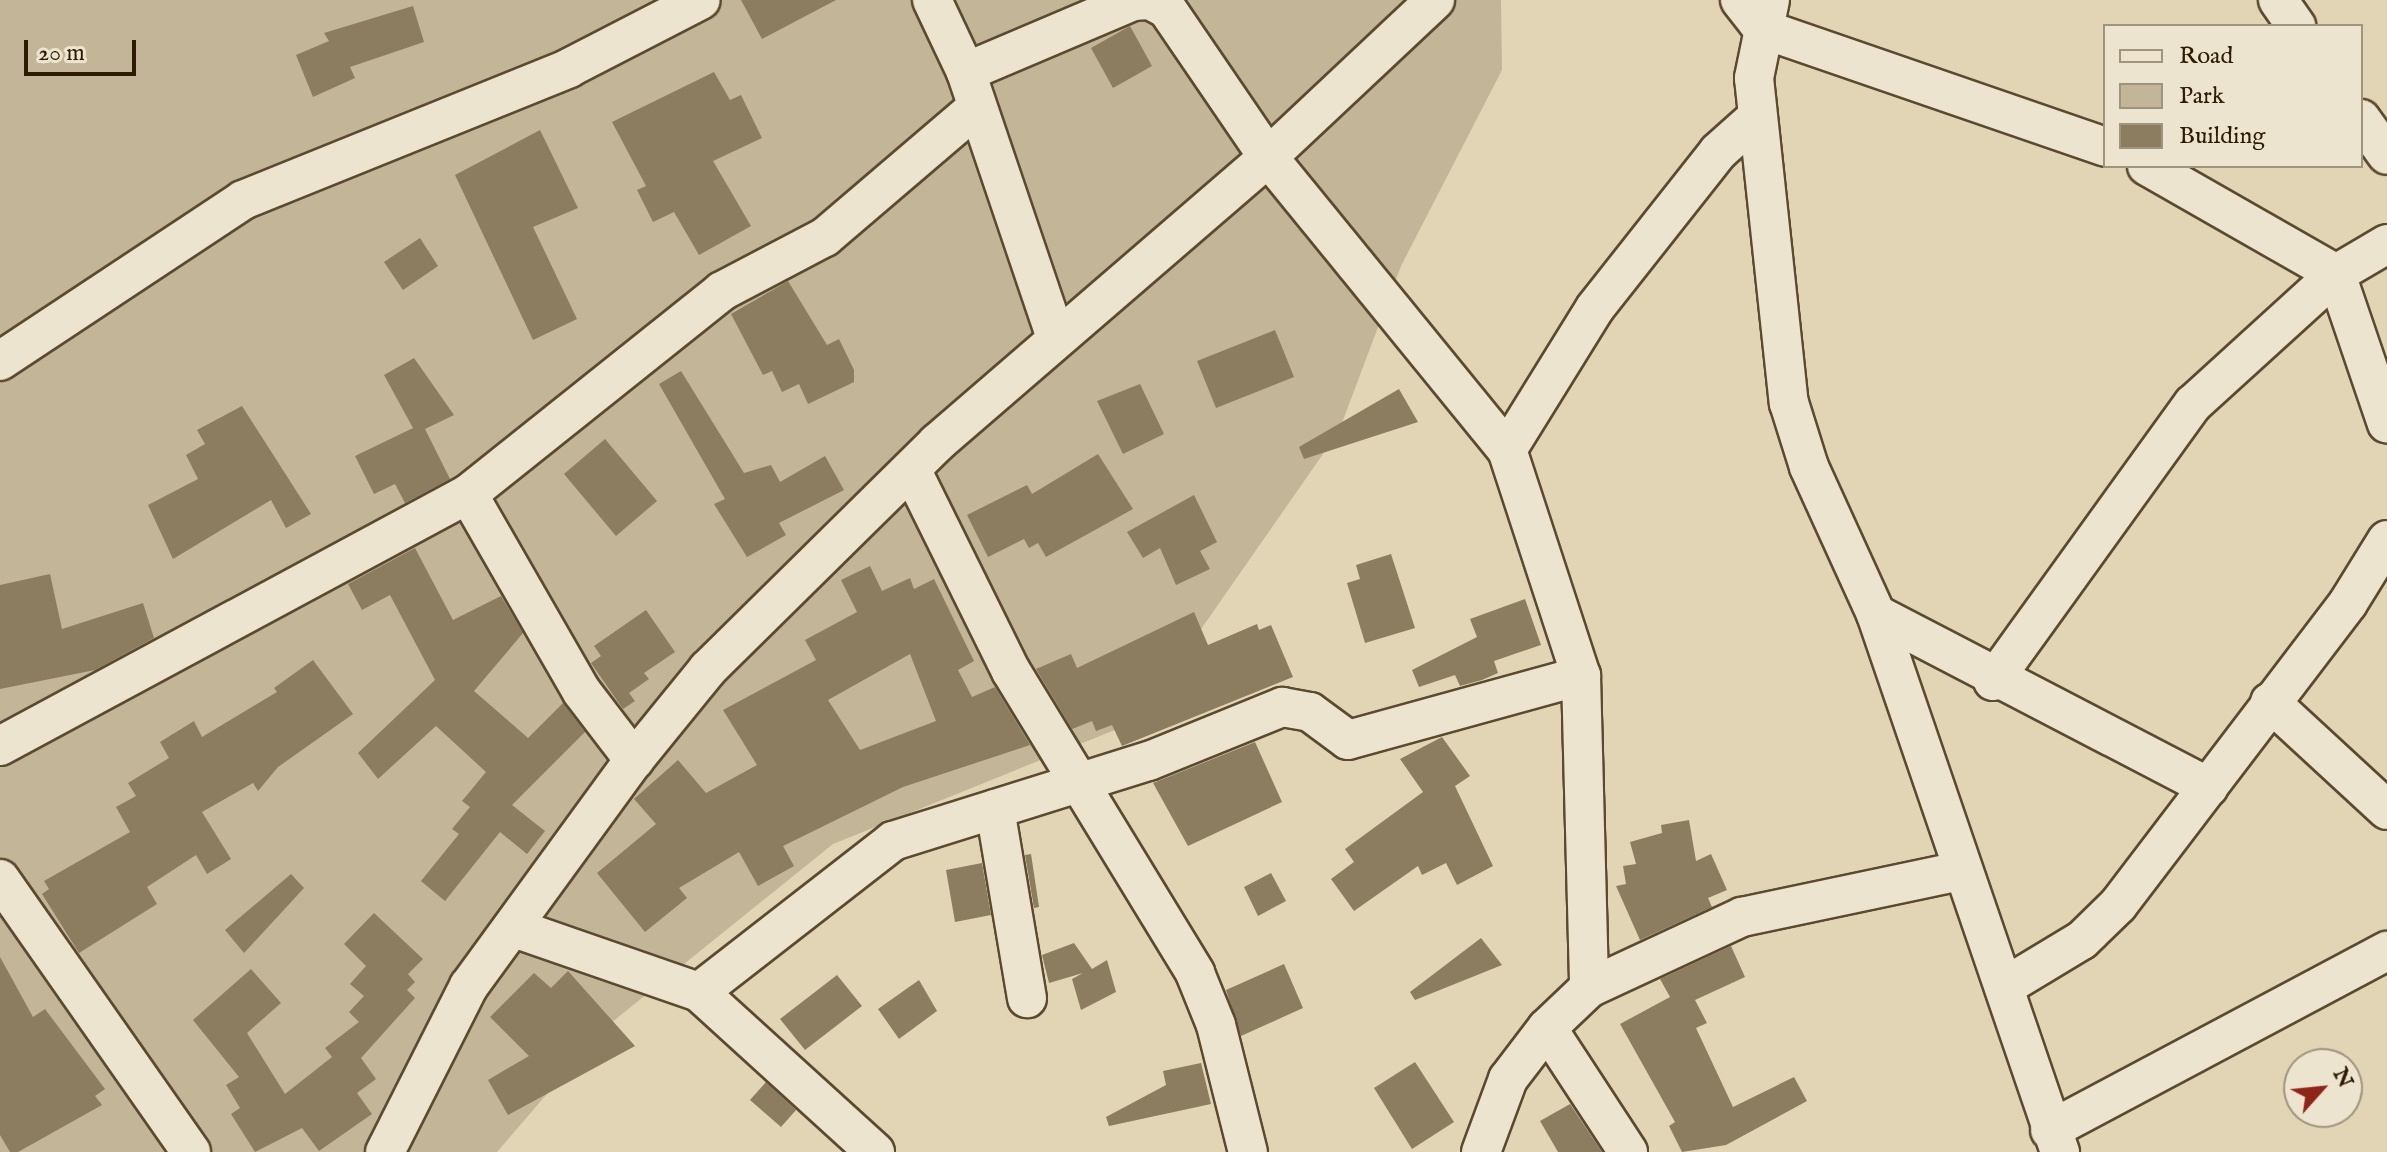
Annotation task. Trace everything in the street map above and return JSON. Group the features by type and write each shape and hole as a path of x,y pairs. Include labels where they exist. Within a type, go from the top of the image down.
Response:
{"street":[{"path":"0,361 243,200 569,68 701,0"},
{"path":"932,0 966,72 1056,338"},
{"path":"966,72 1149,0 1167,9 1268,157 1507,450 1581,676 1589,988"},
{"path":"385,1152 469,986 634,760 708,669 912,471 1056,338 1268,157 1435,0"},
{"path":"2278,0 2295,24"},
{"path":"2103,146 1758,10 1754,78 1757,117 1789,403 1809,467 1876,614 2055,1141 2387,951"},
{"path":"0,746 468,494 722,291 825,237 976,108"},
{"path":"1507,450 1595,308 1718,152 1757,117"},
{"path":"2363,122 2387,155"},
{"path":"2150,168 2336,274 2387,424"},
{"path":"1993,681 2193,404 2336,274 2387,244"},
{"path":"912,471 1011,671 1195,973 1216,1025 1248,1152"},
{"path":"468,494 582,692 634,760"},
{"path":"2004,987 2082,940 2118,905 2348,603 2387,540"},
{"path":"1876,614 1993,681 2209,787"},
{"path":"699,992 893,841 1080,782 1282,707 1310,712 1348,740 1581,676"},
{"path":"2270,702 2387,810"},
{"path":"995,809 1027,998"},
{"path":"1481,1152 1508,1079 1547,1028 1589,988 1742,917 1961,871"},
{"path":"0,881 191,1152"},
{"path":"514,928 699,992 875,1152"},
{"path":"1547,1028 1628,1152"}],"green space":[{"path":"0,0 1501,0 1502,70 1401,266 1339,431 1137,721 833,844 601,1031 497,1152 0,1152"}],"building":[{"path":"741,0 836,0 762,39"},
{"path":"413,6 424,42 350,67 355,78 313,97 296,55 329,41 324,33"},
{"path":"1130,26 1152,66 1113,88 1091,48"},
{"path":"714,72 730,100 741,95 762,138 713,161 751,226 699,255 674,212 653,222 637,190 646,186 612,122"},
{"path":"540,130 578,208 533,227 577,319 533,340 455,175"},
{"path":"420,238 438,266 403,290 384,262"},
{"path":"788,281 827,345 839,339 854,370 854,382 808,404 799,384 782,392 772,371 763,375 731,314"},
{"path":"1275,330 1294,377 1216,408 1197,361"},
{"path":"414,358 454,415 425,429 450,479 405,503 395,484 374,494 355,456 413,428 384,375"},
{"path":"681,371 744,473 771,465 780,482 825,456 844,490 779,523 786,535 747,557 714,504 725,499 659,384"},
{"path":"1140,384 1164,434 1123,454 1097,401"},
{"path":"1399,389 1418,422 1304,459 1299,447"},
{"path":"242,406 311,514 286,528 271,500 173,559 148,505 198,479 186,455 205,444 197,430"},
{"path":"605,439 657,501 616,536 564,474"},
{"path":"1098,454 1133,509 1046,557 1038,543 1029,548 1024,539 988,557 967,515 1027,485 1032,494"},
{"path":"1194,495 1217,542 1200,551 1210,569 1176,585 1160,548 1143,558 1127,532"},
{"path":"415,548 453,620 501,596 523,633 474,691 528,738 563,703 585,732 512,805 545,831 527,854 500,832 445,901 421,881 459,834 452,829 470,807 462,801 486,772 436,726 378,779 358,753 435,680 390,595 362,610 348,584"},
{"path":"1391,554 1415,628 1365,643 1347,583 1360,579 1356,565"},
{"path":"870,566 882,591 910,578 914,589 934,579 974,661 958,670 972,697 995,687 1030,745 903,787 783,846 794,866 758,886 739,852 679,888 687,898 645,932 597,873 656,824 634,799 678,760 706,793 757,765 723,710 816,660 805,640 857,612 841,580","holes":["910,654 936,721 860,750 828,700"]},
{"path":"50,574 62,629 143,603 154,638 95,670 0,689 0,585"},
{"path":"1525,599 1541,645 1494,661 1498,673 1482,680 1460,686 1455,675 1419,687 1412,670 1477,637 1470,619"},
{"path":"646,610 675,652 644,673 649,679 629,693 635,701 623,709 591,663 601,656 594,646"},
{"path":"1194,612 1208,645 1257,624 1259,630 1271,625 1293,677 1122,746 1112,725 1096,731 1092,721 1072,729 1036,669 1071,654 1077,668"},
{"path":"313,660 353,714 278,767 258,791 253,783 202,812 231,859 207,874 196,855 147,887 157,904 79,953 42,894 49,889 44,881 130,832 116,807 136,796 128,783 169,758 160,742 194,721 202,737 277,692 274,688"},
{"path":"1442,737 1470,776 1455,786 1493,866 1457,885 1446,863 1422,875 1418,866 1354,911 1331,879 1354,862 1345,849 1423,792 1400,759"},
{"path":"1255,742 1282,802 1188,846 1153,783"},
{"path":"1689,820 1696,861 1711,854 1727,890 1708,898 1712,907 1640,940 1616,886 1626,884 1623,866 1636,864 1630,842 1662,833 1661,825"},
{"path":"1031,854 1039,907 1034,908 1025,855"},
{"path":"982,863 991,915 955,922 946,870"},
{"path":"1271,873 1286,901 1258,916 1244,887"},
{"path":"291,874 304,888 244,953 225,930"},
{"path":"374,913 423,959 408,974 415,982 407,990 415,998 361,1058 376,1079 357,1093 372,1114 319,1151 302,1128 255,1152 231,1114 240,1108 226,1085 239,1077 193,1020 251,969 281,1003 247,1033 285,1094 332,1057 325,1048 359,1022 349,1012 364,996 350,984 366,966 344,944"},
{"path":"1481,938 1502,965 1415,1000 1410,992"},
{"path":"1074,943 1092,969 1107,960 1116,992 1081,1010 1072,979 1083,973 1049,983 1042,955"},
{"path":"1731,946 1745,977 1695,1000 1707,1023 1696,1028 1733,1107 1794,1077 1807,1101 1726,1145 1682,1152 1669,1126 1675,1122 1620,1024 1670,997 1660,979"},
{"path":"0,957 33,1017 45,1009 105,1089 95,1096 102,1105 18,1152 10,1152 0,1135"},
{"path":"1284,964 1303,1008 1241,1036 1226,990"},
{"path":"568,971 635,1046 508,1115 488,1080 529,1056 490,1017 534,973 551,988"},
{"path":"837,975 862,1006 805,1050 780,1019"},
{"path":"919,980 937,1011 899,1039 878,1009"},
{"path":"1415,1062 1454,1122 1412,1149 1374,1088"},
{"path":"1201,1063 1211,1104 1109,1126 1106,1117 1166,1085 1163,1071"},
{"path":"766,1082 796,1110 781,1127 750,1100"},
{"path":"1570,1104 1602,1152 1558,1152 1540,1121"}]}
